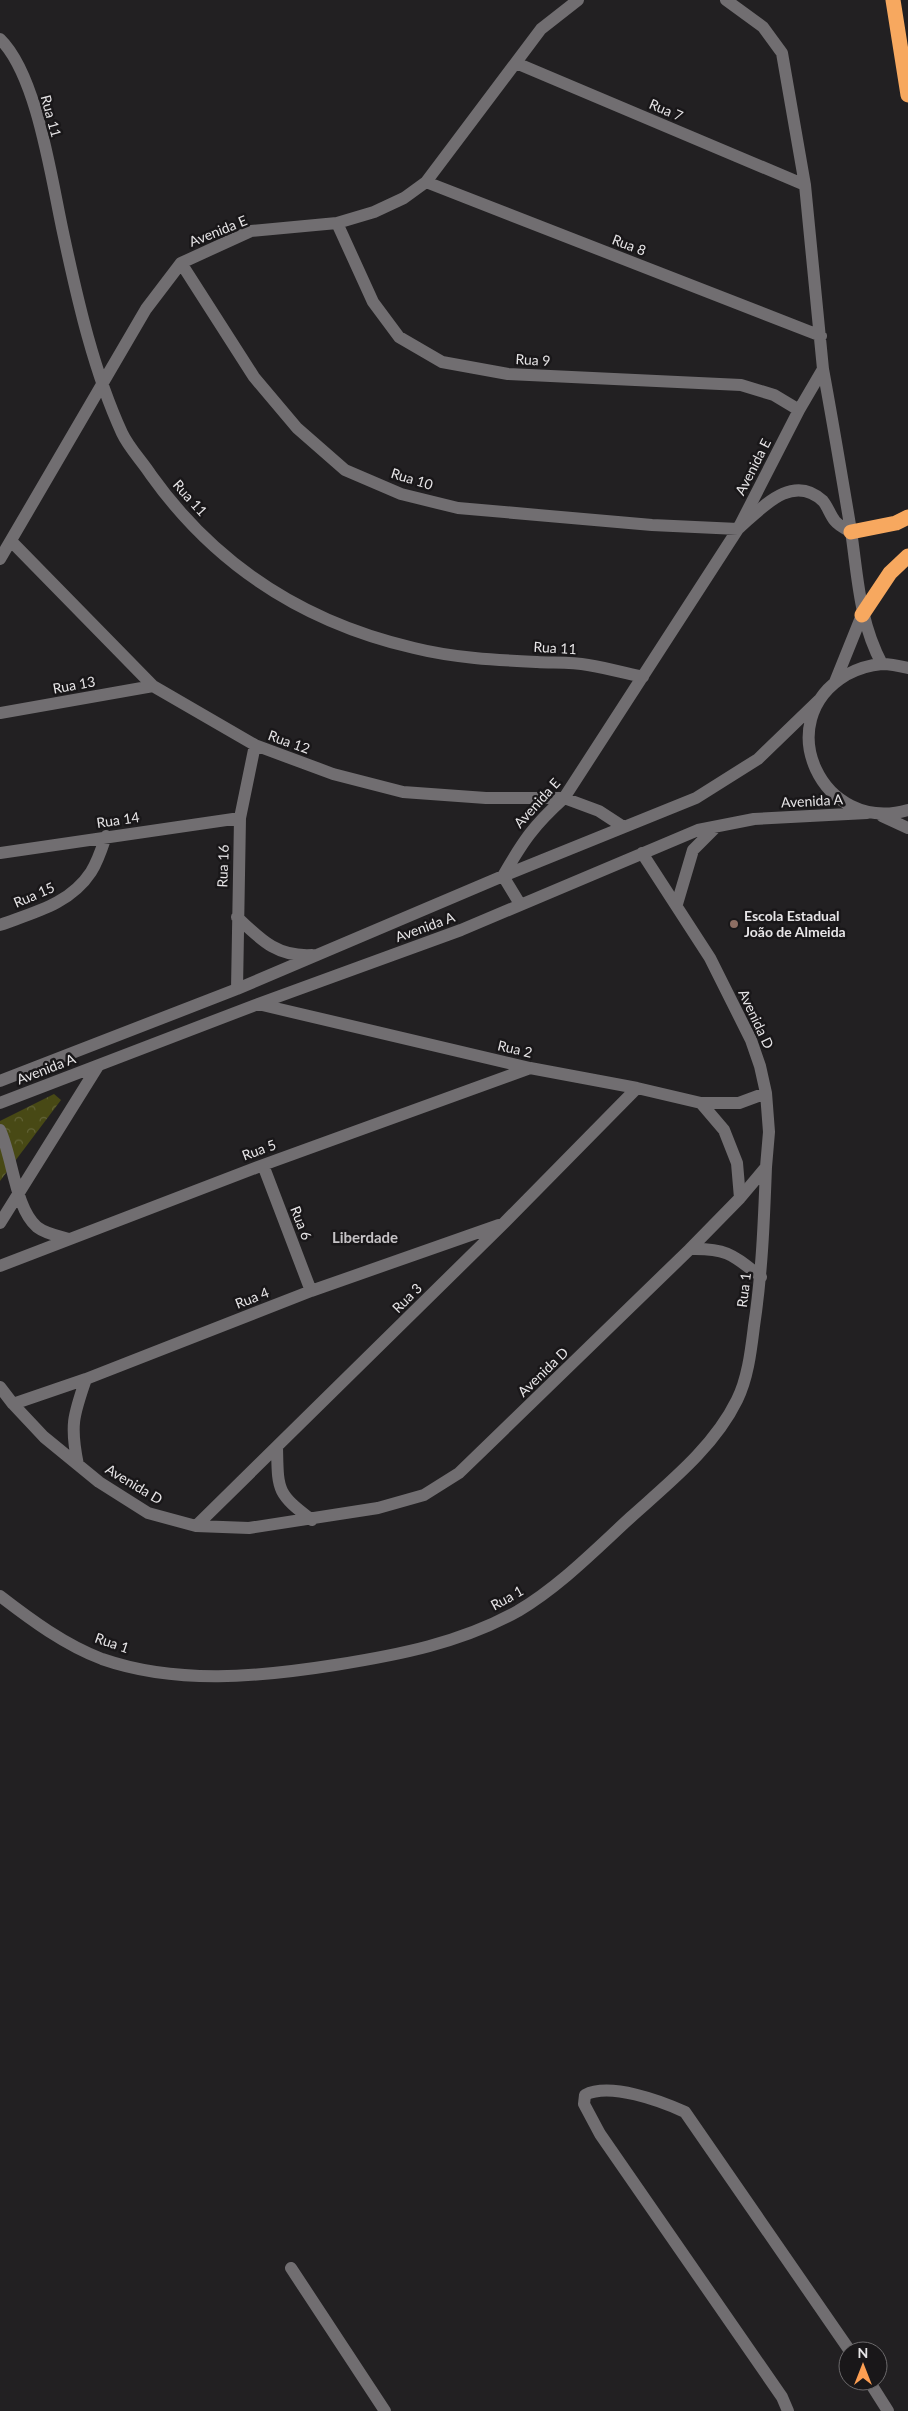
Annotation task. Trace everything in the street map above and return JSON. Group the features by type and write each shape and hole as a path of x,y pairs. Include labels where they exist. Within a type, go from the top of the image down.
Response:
{"highway":[{"path":"893,0 908,96"},
{"path":"851,532 896,523 908,517"},
{"path":"862,615 890,573 908,556"}],"street":[{"name":"Avenida E","path":"0,559 146,309 181,263 251,231 337,223 374,212 404,198 426,182 541,30 578,0"},
{"path":"726,0 763,27 782,53 806,185 823,369 851,532 862,615 871,644 882,664"},
{"name":"Rua 11","path":"0,39 9,48 36,107 70,264 102,385 123,436 181,513 231,561 299,607 347,629 415,648 502,660 587,664 643,677"},
{"name":"Rua 7","path":"516,63 806,185"},
{"name":"Rua 8","path":"426,182 821,336"},
{"name":"Rua 9","path":"337,223 378,310 399,337 442,362 508,374 741,385 774,395 799,410"},
{"name":"Rua 10","path":"181,263 254,377 297,428 344,470 401,494 458,508 652,525 738,529"},
{"name":"Avenida E","path":"503,876 527,835 540,819 564,798 738,529 799,410 823,369"},
{"path":"738,529 776,496 790,490 810,492 824,502 836,522 851,532"},
{"name":"Rua 12","path":"11,542 153,686 255,746 333,774 403,792 486,798 564,798 599,811 622,826"},
{"path":"835,682 862,615"},
{"path":"835,682 857,669 882,664 908,668"},
{"name":"Avenida A","path":"0,1081 237,989 622,826 696,798 758,759 835,682"},
{"name":"Rua 13","path":"0,713 153,686"},
{"path":"819,700 810,722 808,746 814,769 827,789 845,804 908,828"},
{"name":"Rua 16","path":"237,989 240,818 255,746"},
{"name":"Avenida A","path":"0,1103 258,1004 461,930 642,852 698,830 754,820 871,813 893,814 908,810"},
{"name":"Rua 14","path":"0,853 106,836 240,818"},
{"path":"677,904 693,850 716,827"},
{"name":"Rua 15","path":"0,925 60,903 79,888 92,870 106,836"},
{"name":"Avenida D","path":"0,1387 44,1437 99,1482 148,1514 196,1526 249,1528 312,1520 378,1508 424,1495 459,1474 690,1249 740,1198 766,1167 769,1132 766,1093 760,1066 751,1040 710,958 642,852"},
{"path":"503,876 520,904"},
{"path":"237,917 274,949 296,956 319,954"},
{"name":"Rua 2","path":"258,1004 530,1068 637,1088 701,1104 739,1102 766,1093"},
{"path":"0,1223 98,1066"},
{"name":"Rua 5","path":"0,1266 263,1165 530,1068"},
{"name":"Rua 3","path":"196,1526 503,1224 637,1088"},
{"path":"701,1104 724,1130 737,1163 740,1198"},
{"path":"0,1130 9,1152 19,1191 29,1219 34,1224 54,1235 70,1239"},
{"name":"Rua 6","path":"263,1165 311,1292"},
{"name":"Rua 1","path":"0,1596 43,1629 102,1659 163,1673 221,1676 279,1674 416,1651 468,1634 517,1611 554,1587 679,1474 721,1428 738,1398 751,1351 761,1277 766,1167"},
{"name":"Rua 4","path":"13,1404 86,1379 311,1292 503,1224"},
{"path":"690,1249 714,1248 735,1256 761,1277"},
{"path":"78,1465 72,1437 74,1410 86,1379"},
{"path":"278,1447 278,1480 282,1493 289,1503 312,1520"},
{"path":"788,2411 782,2397 600,2134 584,2104 585,2095 592,2091 612,2091 663,2102 685,2112 843,2341"},
{"path":"292,2268 385,2411"},
{"path":"876,2391 888,2411"}],"green space":[{"path":"54,1094 61,1100 0,1181 0,1121"}],"place":[{"name":"Escola Estadual João de Almeida","path":"734,924"}],"district":[{"name":"Liberdade","path":"365,1238"}]}
